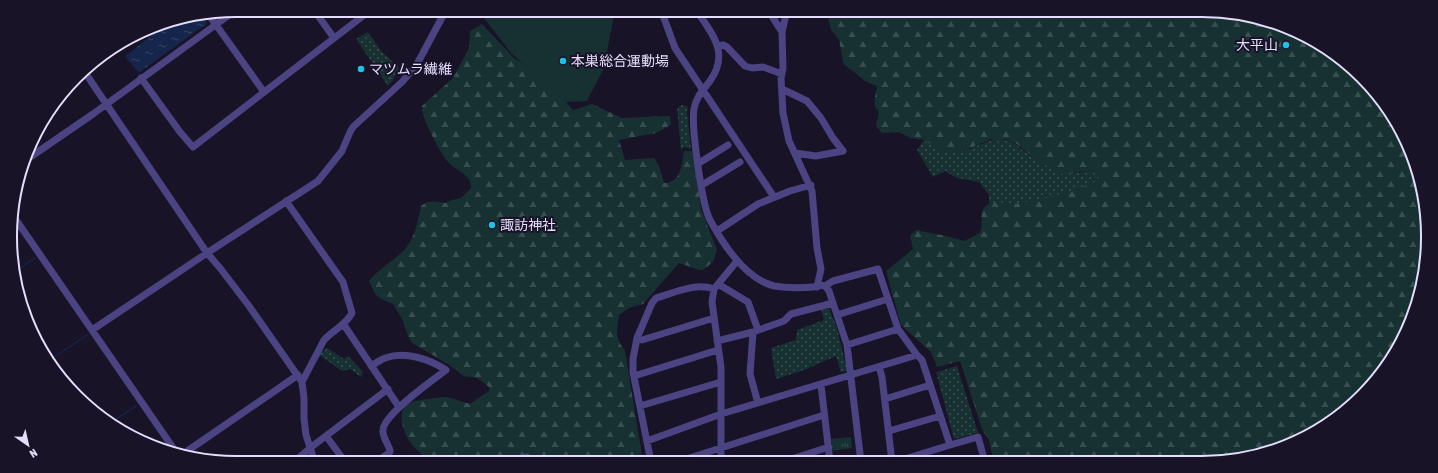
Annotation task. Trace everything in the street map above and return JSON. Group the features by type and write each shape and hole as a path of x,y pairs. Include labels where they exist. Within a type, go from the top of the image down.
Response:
{"street":[{"path":"33,155 226,17"},
{"path":"319,17 334,38"},
{"path":"142,78 180,132 193,147 361,17"},
{"path":"92,330 318,181 342,151 353,127 402,82 416,66 442,17"},
{"path":"664,17 675,48 774,197"},
{"path":"700,17 718,46 717,70 697,98 694,114 698,162 704,204 709,218 737,261 744,269 773,285 800,288 825,286 833,281 878,269 898,329 922,360 950,445"},
{"path":"772,17 782,32"},
{"path":"785,17 782,32 782,89 785,122 794,153 811,185 817,248 821,269 817,286"},
{"path":"212,18 264,92"},
{"path":"718,46 723,45 727,47 745,66 752,68 763,67 782,74"},
{"path":"87,75 207,253 249,306 298,375 302,382 304,419 313,456"},
{"path":"782,89 807,101 821,118 843,151 816,156 794,153"},
{"path":"698,162 728,145"},
{"path":"702,185 740,162"},
{"path":"717,231 758,204 811,185"},
{"path":"286,201 343,282 352,313 344,325 324,340 302,382"},
{"path":"17,221 173,447"},
{"path":"721,456 721,382 712,302 716,287 737,261"},
{"path":"825,286 829,291 847,344 860,456"},
{"path":"650,456 634,376 633,359 637,338 652,303 656,298 693,287 716,287 748,302 755,331 750,374 758,403"},
{"path":"837,315 888,299"},
{"path":"717,341 755,331 784,321 791,314 833,303"},
{"path":"637,338 642,340 714,318"},
{"path":"344,325 399,407"},
{"path":"847,344 898,329"},
{"path":"634,376 718,350"},
{"path":"647,441 721,414 917,355"},
{"path":"371,366 385,358 399,356 415,357 435,362 446,370 399,407 383,427 390,450 390,452 385,456"},
{"path":"879,367 882,377 893,456"},
{"path":"186,450 298,375"},
{"path":"640,406 721,382"},
{"path":"821,385 830,456"},
{"path":"885,399 930,385"},
{"path":"301,456 388,389"},
{"path":"697,456 824,415"},
{"path":"889,431 940,416"},
{"path":"326,436 341,456"},
{"path":"914,456 978,437 983,456"},
{"path":"802,456 829,448"}],"green space":[{"name":"本巣総合運動場","path":"483,17 614,17 604,68 587,101 566,102 511,53"},
{"path":"828,17 1216,17 1258,24 1311,46 1346,71 1376,103 1398,139 1414,180 1421,222 1421,251 1414,293 1392,346 1367,381 1335,411 1299,433 1258,449 1216,456 993,456 989,440 982,429 960,361 937,367 931,352 901,325 886,271 913,249 910,236 916,230 964,241 980,232 982,213 985,207 989,204 1013,204 1065,193 1096,181 1099,178 1099,173 1097,170 1061,174 1034,158 1017,144 1005,139 991,139 959,153 944,152 924,140 911,138 899,132 882,133 876,126 879,111 875,106 877,86 865,81 845,65 843,62 839,40 831,30"},
{"path":"482,24 515,59 539,72 573,110 592,104 622,118 670,116 671,125 656,133 619,140 625,160 654,158 659,166 664,183 674,180 680,172 684,151 694,151 701,209 717,250 713,262 703,270 679,263 643,304 629,308 619,315 617,334 625,351 642,456 424,456 410,442 404,430 402,423 403,410 406,405 412,402 446,397 470,404 489,391 489,387 477,378 464,376 448,364 412,343 402,319 393,304 381,299 375,294 369,281 378,271 399,255 411,241 418,221 421,206 427,202 445,203 461,198 471,188 469,179 448,162 441,151 432,135 422,111 422,106 453,78 469,48 470,31"},
{"path":"368,32 382,52 399,67 393,80 388,86 356,39"},
{"path":"682,105 688,107 687,112 691,149 684,147 681,150 677,108"},
{"path":"996,138 1014,143 1034,158 1067,171 1080,173 1097,170 1099,178 1094,183 1084,188 1058,196 1010,205 989,204 989,195 979,182 957,178 945,171 933,177 917,150 924,140 959,153"},
{"path":"827,304 837,328 847,371 841,372 836,356 804,370 776,379 771,348 796,340 797,330 824,320 820,307"},
{"path":"327,348 344,359 348,356 363,372 361,377 350,369 342,371 318,354"},
{"path":"957,366 978,433 954,439 936,372"},
{"path":"851,437 852,448 833,451 831,439"}],"water":[{"path":"204,20 206,21 206,24 140,72 137,71 125,56 155,33 180,24"}],"waterway":[{"path":"20,269 35,258"},
{"path":"54,357 87,335"},
{"path":"116,420 136,406"}],"place":[{"name":"大平山","path":"1286,45"},
{"name":"本巣総合運動場","path":"563,61"},
{"name":"マツムラ繊維","path":"361,69"},
{"name":"諏訪神社","path":"492,225"}]}
